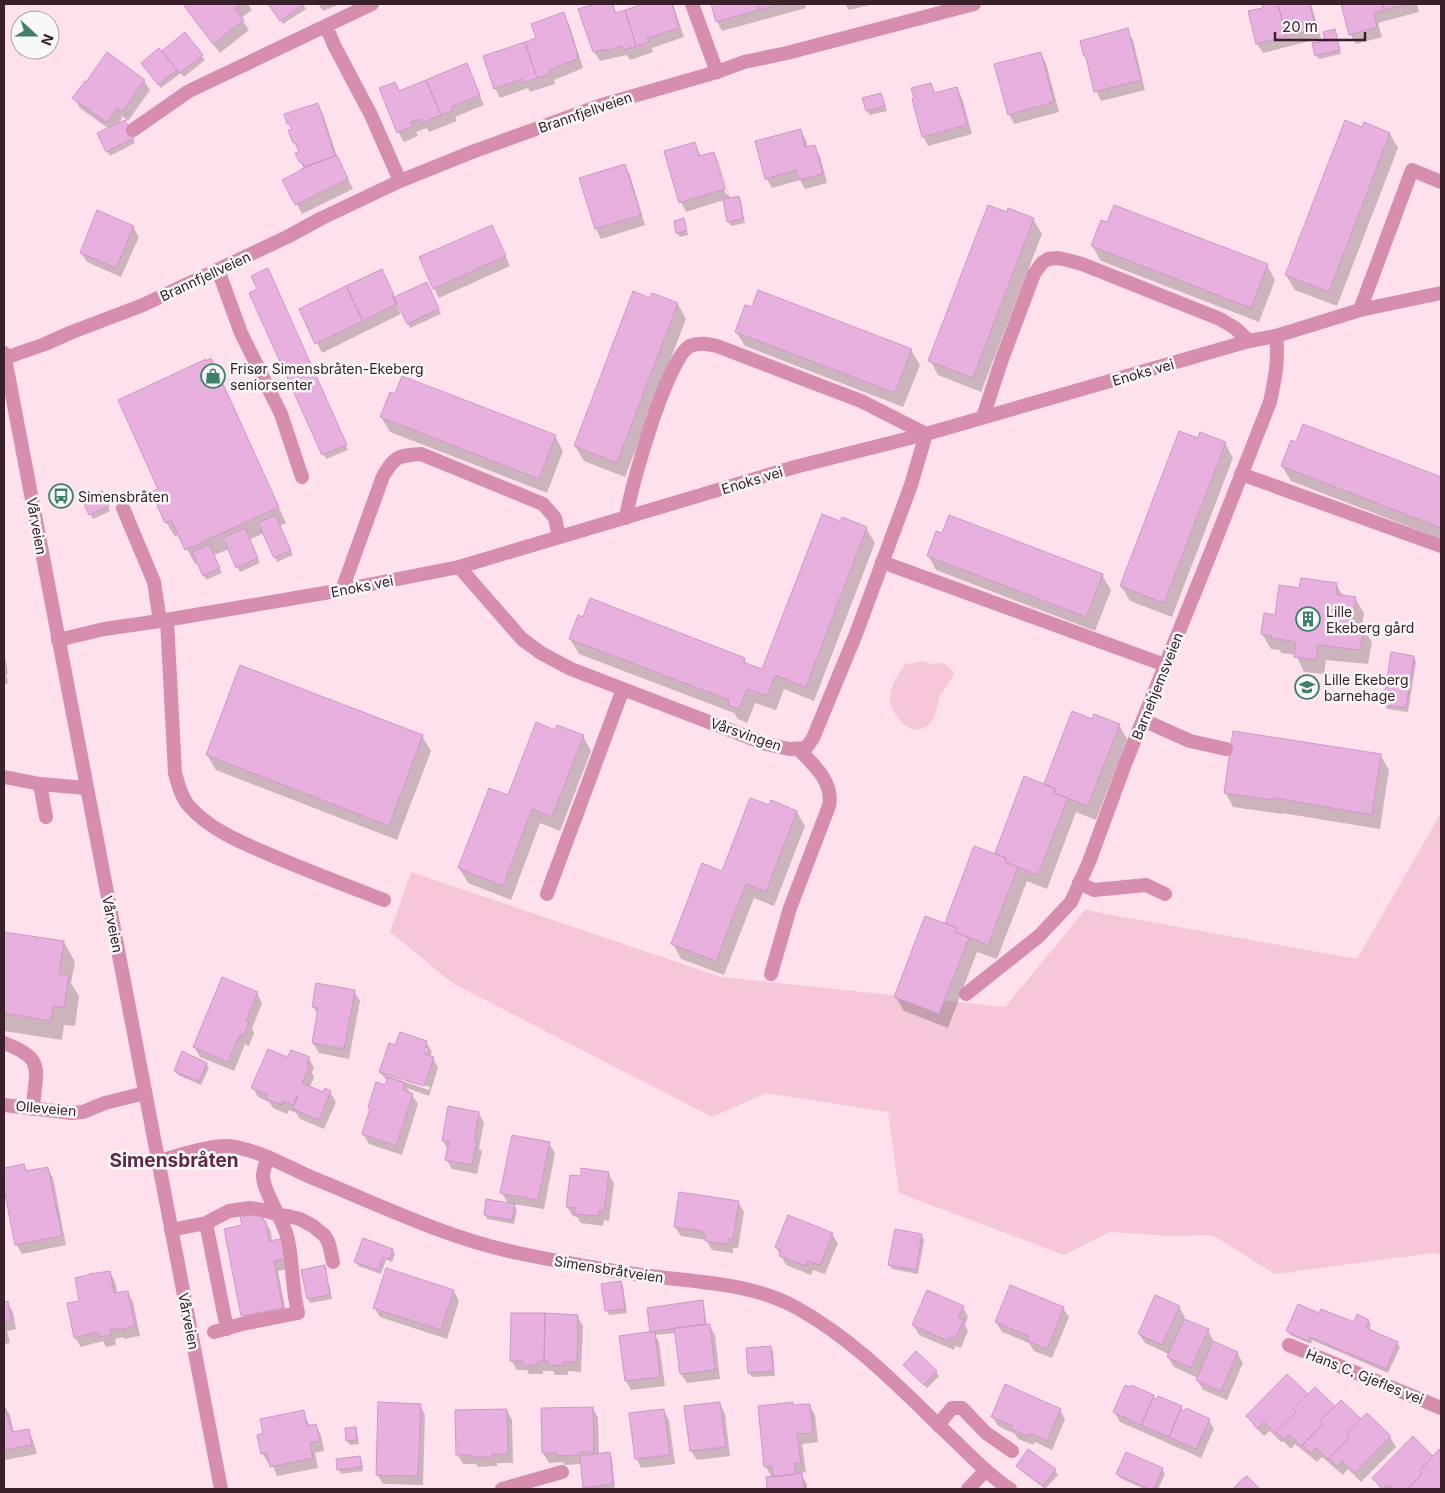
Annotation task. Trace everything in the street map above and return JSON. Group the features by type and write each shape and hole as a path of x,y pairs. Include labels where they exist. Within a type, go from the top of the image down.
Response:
{"street":[{"path":"133,130 189,91 372,4"},
{"path":"692,4 717,72"},
{"name":"Brannfjellveien","path":"4,355 45,344 143,305 287,238 322,218 400,182 472,152 602,105 717,72 744,62 788,53 974,4"},
{"path":"326,26 371,114 400,182"},
{"path":"1360,310 1412,170 1441,182"},
{"path":"984,417 1002,359 1034,274 1042,263 1048,259 1058,258 1082,264 1220,318 1235,328 1249,342"},
{"path":"218,270 241,333 281,414 302,477"},
{"name":"Enoks vei","path":"58,640 104,629 163,621 459,568 795,467 926,434 1249,342 1276,336 1360,310 1441,293"},
{"name":"Barnehjemsveien","path":"966,994 1032,942 1071,902 1089,862 1164,665 1270,402 1276,377 1278,351 1276,336"},
{"path":"626,518 636,474 657,410 674,367 689,346 701,343 717,346 861,401 926,434"},
{"name":"Vårveien","path":"4,355 221,1489"},
{"name":"Vårsvingen","path":"459,568 522,639 541,653 571,669 766,744 790,749 806,748 813,738 856,634 911,485 926,434"},
{"path":"342,590 383,476 393,461 400,455 421,454 543,504 554,518 559,538"},
{"path":"1241,474 1441,546"},
{"path":"123,508 154,582 163,621 175,773 180,790 188,804 212,826 231,837 301,869 384,900"},
{"path":"882,562 1164,665"},
{"path":"547,894 624,690"},
{"path":"1143,720 1190,741 1226,749"},
{"path":"771,974 790,908 829,806 831,796 829,788 818,770 798,748"},
{"path":"4,777 40,784 86,788"},
{"path":"40,784 46,817"},
{"path":"1079,883 1094,890 1146,884 1164,894"},
{"path":"4,1043 28,1054 37,1066 33,1109"},
{"name":"Olleveien","path":"4,1105 72,1113 83,1112 105,1103 145,1093"},
{"name":"Simensbråtveien","path":"159,1161 224,1146 238,1148 268,1157 298,1172 442,1231 477,1242 546,1258 628,1273 742,1288 771,1296 797,1308 840,1336 879,1369 986,1470 1010,1489"},
{"path":"206,1223 220,1330 298,1313 294,1295 288,1240 279,1215 265,1186 263,1176 268,1157"},
{"path":"171,1230 206,1223 229,1211 250,1208 263,1210 300,1219 319,1231 325,1236 329,1244 333,1262"},
{"name":"Hans C. Gjefles vei","path":"1289,1345 1441,1408"},
{"path":"938,1425 952,1408 962,1408 986,1433 1012,1451"},
{"path":"968,1489 986,1470"},
{"path":"502,1489 562,1472"}],"shaded area":[{"path":"922,661 932,664 944,663 954,672 940,696 936,713 930,724 919,730 914,730 902,723 895,714 890,696 894,683 904,665"},
{"path":"1441,810 1441,1255 1434,1253 1275,1274 1212,1235 1170,1236 1110,1232 1064,1255 899,1193 888,1112 766,1093 712,1117 454,984 390,932 411,872 721,977 1005,1007 1085,910 1357,959"}],"building":[{"path":"187,4 242,4 235,9 244,20 213,44 184,6"},
{"path":"268,4 304,4 280,21"},
{"path":"595,4 613,4 615,13 625,10 636,46 623,50 621,46 606,51 605,49 593,52 578,9"},
{"path":"637,4 672,4 679,28 647,38 649,42 636,46 625,10 637,6"},
{"path":"711,4 757,4 759,10 716,22"},
{"path":"757,4 782,4 759,10"},
{"path":"1262,4 1278,4 1286,36 1256,44 1248,11 1263,8"},
{"path":"1278,4 1310,4 1316,29 1286,36"},
{"path":"1341,4 1382,4 1384,10 1374,13 1377,27 1349,35"},
{"path":"1382,4 1409,4 1384,10"},
{"path":"564,12 578,56 577,59 549,70 550,74 537,78 525,42 536,38 531,24"},
{"path":"1128,28 1141,80 1094,92 1086,57 1084,56 1080,41"},
{"path":"1335,29 1340,50 1315,56 1312,43 1325,41 1323,32"},
{"path":"185,32 203,55 180,73 162,51"},
{"path":"525,42 537,78 523,83 522,79 494,89 483,56"},
{"path":"159,48 177,70 158,85 141,63"},
{"path":"107,52 145,80 122,112 117,108 107,123 72,98"},
{"path":"1041,52 1054,102 1008,115 994,64"},
{"path":"467,63 480,95 451,107 452,111 441,115 426,80"},
{"path":"426,80 441,115 422,123 420,119 411,122 413,126 397,133 379,88 395,82 399,91"},
{"path":"931,83 934,93 957,87 967,125 922,137 911,88"},
{"path":"881,93 885,106 866,111 862,98"},
{"path":"318,103 335,156 304,167 295,153 299,152 295,142 293,143 288,130 292,129 289,123 287,124 284,114"},
{"path":"125,120 134,138 106,152 97,133"},
{"path":"1345,120 1362,127 1364,122 1390,133 1329,292 1285,275"},
{"path":"801,129 805,147 815,145 823,174 799,180 796,170 765,179 755,141"},
{"path":"695,142 699,156 714,152 725,189 679,203 664,151"},
{"path":"337,155 348,179 295,205 282,180 301,169"},
{"path":"625,164 641,215 595,229 579,178"},
{"path":"739,196 743,219 727,222 723,199"},
{"path":"988,205 1007,212 1008,208 1034,218 973,378 928,361"},
{"path":"1114,205 1268,264 1251,308 1091,246 1101,220 1107,222"},
{"path":"97,210 134,226 116,268 80,253"},
{"path":"684,218 687,231 676,233 674,221"},
{"path":"492,225 506,256 433,289 419,257"},
{"path":"268,268 347,445 322,455 249,293 257,289 251,276"},
{"path":"382,269 396,304 363,321 346,286"},
{"path":"427,282 439,309 407,324 394,297"},
{"path":"346,286 363,321 315,344 299,309"},
{"path":"758,290 912,349 895,393 735,332 745,305 752,307"},
{"path":"633,291 650,298 652,293 678,303 617,463 574,446"},
{"path":"211,358 279,507 185,550 171,520 165,523 151,492 158,489 118,400"},
{"path":"402,376 556,435 539,479 380,417 390,392 395,394"},
{"path":"1303,424 1441,477 1441,528 1281,466 1291,440 1296,442"},
{"path":"1179,431 1198,438 1200,432 1226,442 1164,603 1120,586"},
{"path":"102,491 109,506 89,515 82,500"},
{"path":"822,514 840,521 842,517 867,527 806,687 775,675 767,696 747,689 739,709 728,705 729,700 569,639 578,615 583,617 590,598 745,658 743,662 762,669"},
{"path":"275,515 291,550 274,558 258,523"},
{"path":"949,515 1103,574 1086,617 927,556 936,531 942,533"},
{"path":"245,528 258,558 236,568 223,538"},
{"path":"209,544 220,568 203,576 192,552"},
{"name":"Lille Ekeberg gård","path":"1301,578 1337,583 1336,594 1356,597 1352,624 1364,626 1360,650 1318,645 1316,660 1294,657 1296,642 1271,638 1272,636 1261,634 1264,613 1275,615 1279,585 1299,588"},
{"path":"1391,652 1414,656 1406,708 1383,705"},
{"path":"240,665 423,735 389,826 206,755"},
{"path":"1072,711 1092,719 1094,714 1120,724 1088,806 1054,793 1056,789 1044,784"},
{"path":"536,722 555,730 557,725 584,735 552,817 532,809 503,886 458,868 489,788 508,795"},
{"path":"1233,731 1381,754 1372,815 1274,798 1274,800 1224,793"},
{"path":"1024,776 1056,789 1054,793 1068,798 1038,875 1005,862 1006,858 995,853"},
{"path":"750,798 769,805 771,800 797,811 766,892 746,884 716,961 671,944 702,863 722,871"},
{"path":"974,846 1006,858 1005,862 1018,867 988,945 955,932 957,928 945,923"},
{"path":"925,916 957,928 955,932 969,938 939,1014 894,997"},
{"path":"4,932 64,941 59,974 69,976 64,1007 53,1006 51,1021 4,1013"},
{"path":"222,977 258,992 246,1021 249,1022 243,1037 240,1035 228,1062 193,1047"},
{"path":"316,983 355,990 344,1049 312,1043 318,1008 312,1007"},
{"path":"400,1032 427,1041 424,1054 434,1057 424,1086 379,1072 389,1043 395,1045"},
{"path":"268,1049 287,1057 291,1050 310,1057 306,1065 310,1067 302,1083 323,1092 325,1088 331,1091 319,1120 293,1109 297,1096 293,1105 283,1101 282,1105 266,1099 268,1095 251,1088"},
{"path":"182,1051 207,1063 199,1082 174,1071"},
{"path":"388,1077 405,1083 403,1090 413,1094 396,1146 362,1134 376,1082 385,1085"},
{"path":"448,1106 479,1112 474,1141 477,1141 472,1165 445,1160 449,1142 442,1141"},
{"path":"512,1135 550,1142 538,1200 500,1193"},
{"path":"24,1164 26,1171 48,1167 62,1236 15,1245 4,1189 4,1168"},
{"path":"581,1168 609,1172 604,1211 599,1211 598,1216 574,1214 575,1208 566,1207 570,1175 581,1176"},
{"path":"679,1192 739,1201 733,1239 728,1239 728,1244 705,1241 706,1235 702,1234 702,1231 674,1227"},
{"path":"486,1199 515,1204 512,1220 484,1215"},
{"path":"262,1213 263,1221 266,1221 269,1241 281,1239 285,1259 274,1261 283,1308 241,1316 224,1229 242,1225 240,1217"},
{"path":"788,1215 833,1233 820,1265 808,1261 806,1266 779,1256 781,1250 775,1247"},
{"path":"895,1229 922,1234 916,1270 888,1265"},
{"path":"363,1238 393,1249 390,1259 383,1257 378,1270 354,1262"},
{"path":"325,1265 330,1295 307,1299 301,1270"},
{"path":"386,1268 454,1290 441,1330 373,1308"},
{"path":"110,1271 114,1293 128,1291 135,1326 117,1330 117,1328 110,1329 111,1335 99,1337 98,1332 74,1338 67,1303 79,1301 75,1278"},
{"path":"621,1281 625,1309 605,1311 601,1284"},
{"path":"1010,1285 1064,1307 1047,1349 1027,1341 1029,1336 995,1322"},
{"path":"927,1290 964,1306 958,1318 964,1320 955,1339 950,1337 948,1341 912,1325"},
{"path":"1155,1295 1180,1306 1162,1345 1138,1334"},
{"path":"703,1300 705,1324 650,1332 647,1308"},
{"path":"8,1301 11,1320 4,1321 4,1302"},
{"path":"1298,1304 1319,1313 1321,1309 1354,1322 1357,1314 1369,1320 1366,1328 1398,1342 1386,1369 1310,1337 1308,1341 1286,1331"},
{"path":"511,1313 545,1313 544,1361 538,1361 538,1365 523,1365 522,1361 510,1361"},
{"path":"545,1313 578,1315 577,1362 563,1362 563,1366 548,1365 548,1361 544,1361"},
{"path":"1184,1319 1209,1329 1191,1368 1167,1357"},
{"path":"710,1324 715,1370 680,1374 674,1328"},
{"path":"655,1331 660,1377 625,1381 619,1336"},
{"path":"1213,1341 1238,1352 1221,1391 1196,1380"},
{"path":"771,1346 773,1371 748,1373 746,1348"},
{"path":"916,1351 937,1371 924,1385 903,1365"},
{"path":"1287,1374 1308,1394 1293,1409 1296,1412 1275,1433 1264,1422 1258,1428 1246,1416"},
{"path":"1005,1384 1061,1409 1047,1441 1030,1433 1028,1436 1011,1429 1013,1426 991,1417"},
{"path":"1125,1385 1130,1387 1131,1385 1154,1395 1141,1425 1113,1412"},
{"path":"1315,1387 1335,1406 1320,1421 1323,1424 1301,1446 1289,1435 1285,1440 1276,1432 1296,1412 1293,1409"},
{"path":"1158,1396 1182,1406 1169,1437 1141,1425 1153,1398 1157,1399"},
{"path":"1341,1400 1361,1419 1346,1434 1349,1438 1328,1459 1316,1448 1311,1453 1303,1445 1323,1424 1320,1421"},
{"path":"378,1402 421,1404 418,1476 376,1475"},
{"path":"720,1402 726,1447 690,1451 684,1406"},
{"path":"793,1402 793,1405 810,1404 813,1433 797,1434 801,1463 794,1463 796,1474 773,1477 772,1466 764,1467 758,1406"},
{"path":"4,1404 12,1432 29,1429 32,1445 4,1450"},
{"path":"593,1407 594,1452 579,1452 579,1455 557,1456 557,1453 542,1453 541,1408"},
{"path":"1186,1408 1210,1419 1196,1449 1169,1437 1180,1410 1184,1412"},
{"path":"507,1409 508,1454 492,1454 492,1457 456,1455 455,1410"},
{"path":"664,1409 670,1455 635,1459 629,1413"},
{"path":"304,1410 307,1426 316,1424 320,1441 310,1443 313,1458 270,1467 267,1452 261,1454 257,1435 263,1433 260,1419"},
{"path":"1367,1413 1391,1436 1355,1473 1342,1461 1337,1466 1329,1458 1349,1438 1346,1434"},
{"path":"356,1427 357,1440 346,1441 345,1428"},
{"path":"1413,1436 1433,1456 1419,1471 1422,1474 1408,1489 1394,1489 1389,1485 1383,1489 1372,1478"},
{"path":"1028,1449 1056,1469 1043,1486 1016,1466"},
{"path":"1439,1449 1441,1451 1441,1489 1408,1489 1422,1474 1419,1471"},
{"path":"610,1452 613,1484 583,1488 580,1456"},
{"path":"1126,1452 1163,1468 1154,1489 1149,1489 1116,1474"},
{"path":"360,1456 362,1467 337,1470 336,1459"},
{"path":"802,1473 804,1489 767,1489 766,1477"},
{"path":"1247,1476 1260,1489 1233,1489 1242,1479"}],"place":[{"name":"Frisør Simensbråten-Ekeberg seniorsenter","path":"213,376"},
{"name":"Simensbråten","path":"61,496"},
{"name":"Lille Ekeberg gård","path":"1308,619"},
{"name":"Lille Ekeberg barnehage","path":"1307,687"}],"district":[{"name":"Simensbråten","path":"174,1160"}]}
